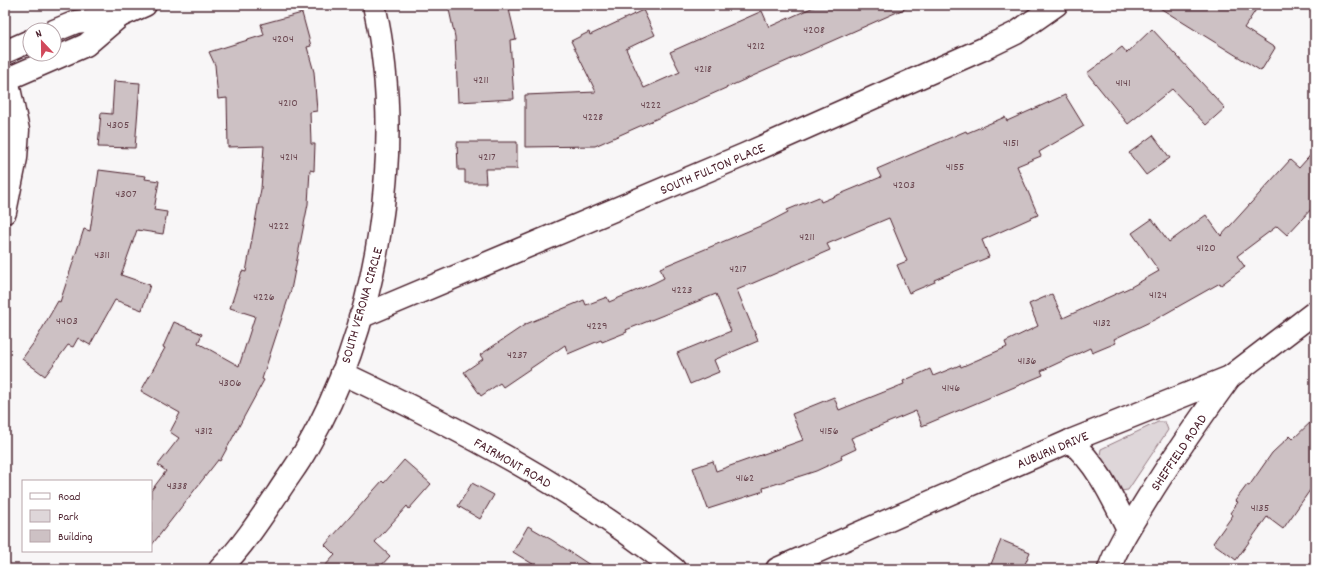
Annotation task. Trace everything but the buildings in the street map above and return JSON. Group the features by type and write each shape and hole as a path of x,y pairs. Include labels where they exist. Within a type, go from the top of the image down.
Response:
{"street":[{"path":"62,28 76,22 120,16 145,5"},
{"name":"SOUTH VERONA CIRCLE","path":"220,569 266,510 307,448 342,372 360,317 379,245 388,141 384,73 374,5"},
{"name":"SOUTH FULTON PLACE","path":"360,317 744,155 983,49 1016,33 1056,5"},
{"path":"5,212 16,158 18,130 9,88 5,80 86,45 120,16"},
{"path":"5,52 22,45"},
{"name":"AUBURN DRIVE","path":"777,569 1070,441 1230,377 1315,312"},
{"name":"FAIRMONT ROAD","path":"342,372 486,446 570,494 634,538 674,569"},
{"name":"SHEFFIELD ROAD","path":"1109,569 1115,553 1128,529 1181,444 1230,377"},
{"path":"1070,441 1082,452 1096,469 1128,529"}],"green space":[{"path":"1158,422 1165,422 1168,430 1128,490 1121,491 1103,466 1100,455 1101,449"}]}
